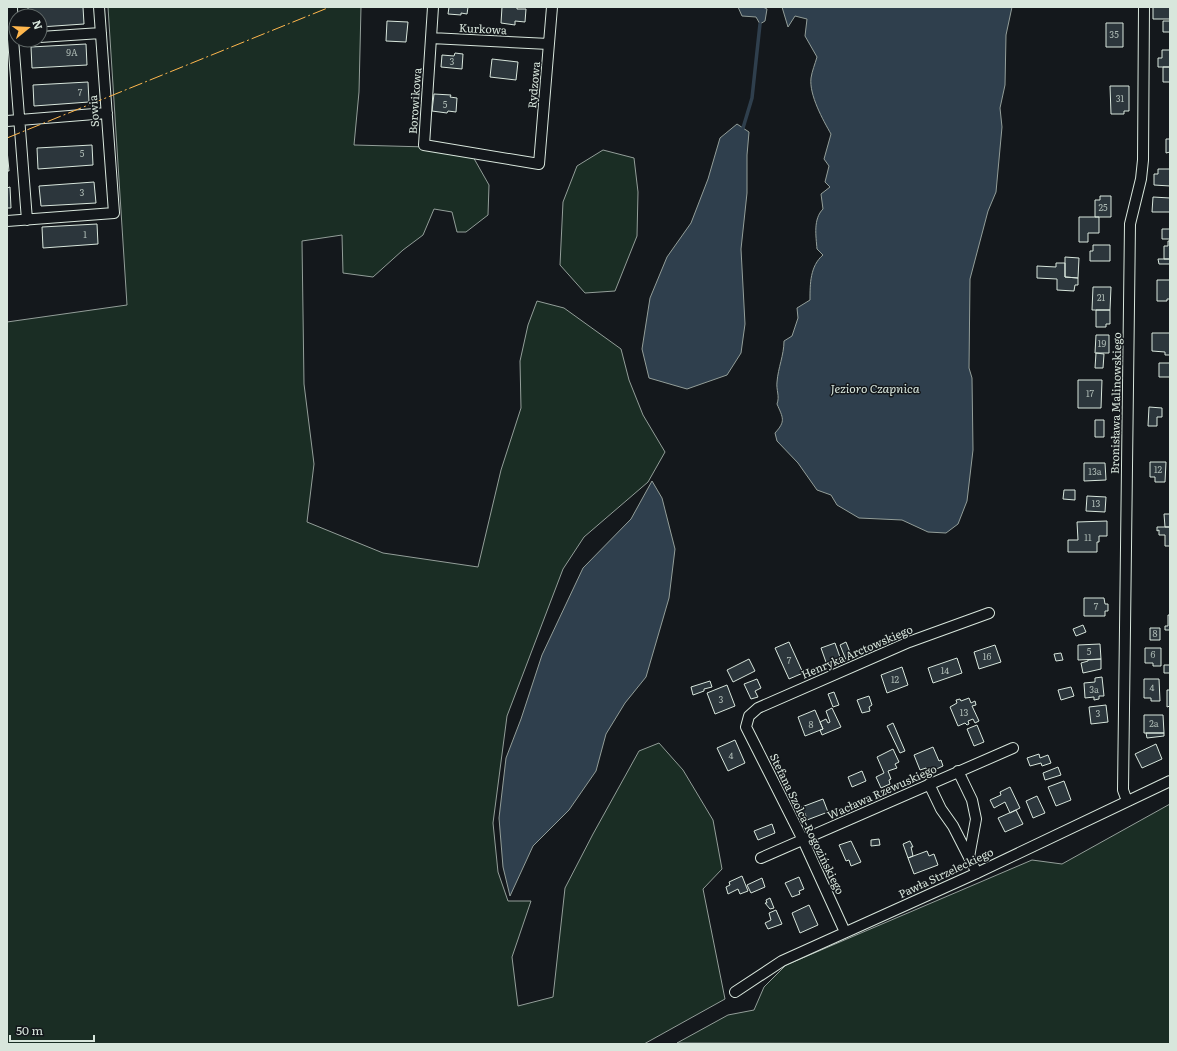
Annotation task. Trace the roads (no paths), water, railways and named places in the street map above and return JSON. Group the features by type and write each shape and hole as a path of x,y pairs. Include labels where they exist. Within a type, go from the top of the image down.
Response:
{"street":[{"name":"Sowia","path":"27,220 114,213 99,7"},
{"name":"Borowikowa","path":"433,7 424,145 539,164"},
{"name":"Rydzowa","path":"539,164 552,7"},
{"name":"Bronisława Malinowskiego","path":"1127,801 1123,790 1130,224 1141,179 1143,160 1144,7"},
{"path":"48,36 101,33"},
{"name":"Kurkowa","path":"431,38 549,44"},
{"path":"7,221 27,220 13,48"},
{"path":"7,121 107,113"},
{"name":"Henryka Arctowskiego","path":"746,727 749,716 758,708 909,642 989,613"},
{"name":"Stefana Szolca-Rogozińskiego","path":"746,727 803,840 845,932"},
{"name":"Wacława Rzewuskiego","path":"761,858 1013,748"},
{"path":"958,772 972,800 976,820 969,858"},
{"name":"Pawła Strzeleckiego","path":"735,992 782,961 977,872 1170,781"},
{"path":"929,784 940,809 953,826 977,872"}],"water":[{"path":"738,7 763,7 767,9 765,21 760,24 756,17 742,16"},
{"name":"Jezioro Czapnica","path":"782,7 1012,7 1006,35 1005,85 1000,108 1002,127 996,192 988,211 970,279 969,368 972,378 973,450 967,501 958,524 946,533 928,532 902,520 859,518 837,505 831,495 817,490 798,463 777,441 775,433 781,425 782,419 777,404 777,382 784,341 792,336 798,318 797,308 810,300 813,270 815,264 823,255 817,249 816,223 823,209 821,194 830,187 825,182 829,166 824,159 831,134 817,107 812,92 811,78 817,57 805,36 807,19 795,16 788,27"},
{"path":"737,124 749,132 747,155 747,193 741,249 745,324 741,353 727,375 687,389 649,378 642,349 650,298 667,257 691,223 708,179 720,138"},
{"path":"652,481 662,498 675,549 669,598 646,677 625,703 606,734 596,771 569,810 533,846 510,896 503,867 499,818 506,758 521,719 542,655 583,568 631,519"}],"waterway":[{"path":"743,128 752,98 760,24"}]}
